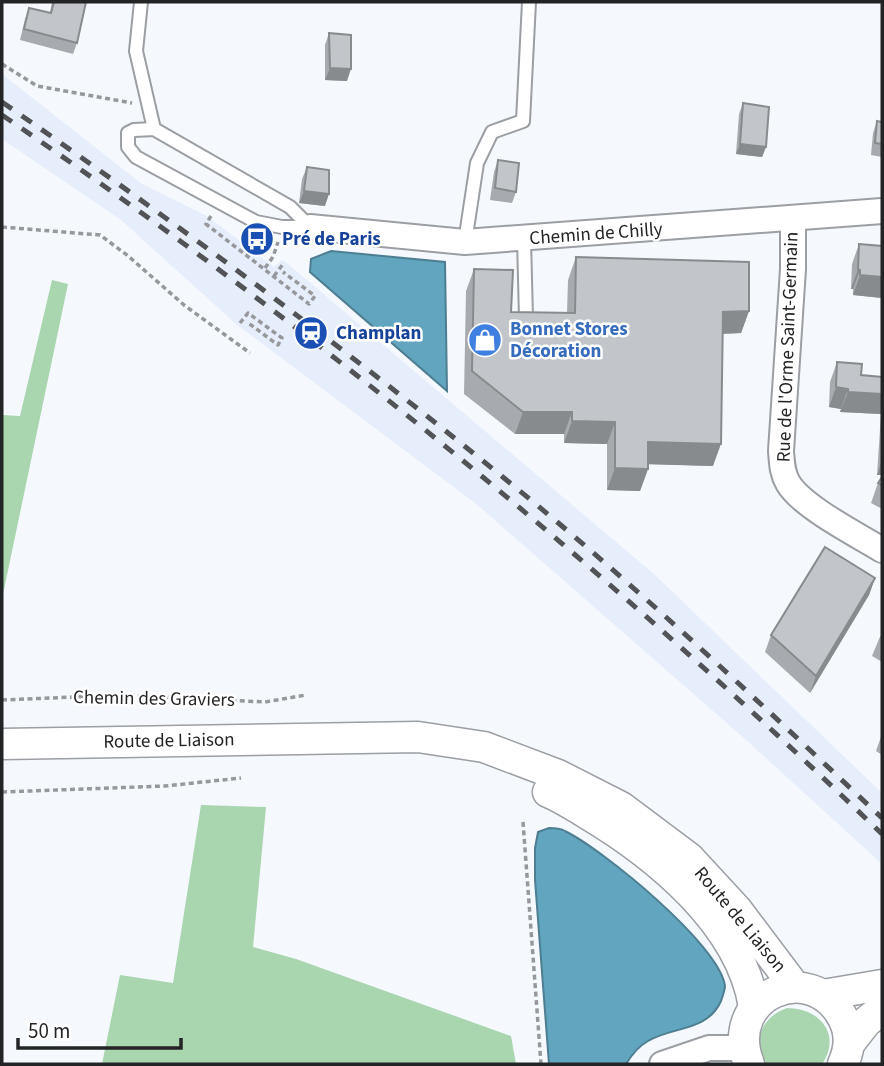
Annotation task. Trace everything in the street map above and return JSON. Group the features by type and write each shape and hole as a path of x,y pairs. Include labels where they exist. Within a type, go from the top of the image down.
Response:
{"street":[{"name":"Chemin de Chilly","path":"310,227 465,242 882,211"},
{"name":"Rue de l'Orme Saint-Germain","path":"793,219 793,269 782,468 794,492 882,550"},
{"name":"Route de Liaison","path":"335,737 420,749 482,766 552,793 612,829 671,874 716,923 744,968 751,984 754,1007"},
{"name":"Route de Liaison","path":"2,744 418,737 484,747 558,775 621,807 689,858 737,910 795,987"},
{"path":"823,995 882,985"},
{"path":"662,1064 709,1048 746,1056 744,1026 754,1007 772,993 795,987 810,989 823,995 838,1007 847,1024 846,1054"},
{"path":"846,1054 866,1021 882,1009"}],"lane":[{"path":"141,2 136,51 154,129 290,207 310,227"},
{"path":"465,242 477,163 492,132 523,121 529,2"},
{"name":"Chemin de Chilly","path":"154,129 128,133 126,142 136,157 256,222 282,227 310,227"},
{"path":"524,239 526,318"}],"path":[{"path":"2,64 37,86 144,105"},
{"path":"210,218 206,224 309,304 315,296 283,272"},
{"path":"2,227 100,235 184,305 250,353"},
{"path":"265,268 273,257"},
{"path":"274,276 283,264"},
{"path":"240,323 248,313 282,338 278,345 247,322"},
{"name":"Chemin des Graviers","path":"2,700 123,695 265,702 306,695"},
{"path":"2,792 165,786 241,778"},
{"path":"523,822 541,1064"}],"shaded area":[{"path":"2,74 142,184 207,216 274,267 282,260 288,264 655,575 882,793 882,864 745,739 475,503 236,324 121,220 2,139"}],"green space":[{"path":"52,280 68,284 2,599 2,415 20,416"},
{"path":"201,805 266,807 253,947 296,959 511,1036 516,1064 102,1064 120,975 173,983"},
{"path":"787,1008 809,1013 824,1025 830,1043 822,1064 766,1064 759,1046 762,1030 771,1017"}],"water":[{"path":"331,251 445,262 447,391 310,272 311,259"},
{"path":"549,828 563,830 582,841 657,900 703,947 718,968 725,986 721,1001 707,1018 648,1041 626,1064 549,1064 535,848 538,832"}],"building":[{"path":"54,2 86,2 77,43 24,29 29,8 51,13"},
{"path":"329,33 351,35 351,69 330,68"},
{"path":"743,103 769,107 766,147 740,144"},
{"path":"877,121 882,122 882,144 875,143"},
{"path":"498,160 519,163 516,192 495,188"},
{"path":"307,167 329,170 329,194 304,191"},
{"path":"859,244 882,246 882,277 860,275"},
{"path":"576,257 749,262 749,311 723,312 721,444 648,442 648,469 615,468 615,422 572,421 572,412 523,412 472,371 474,269 513,270 511,312 575,313"},
{"path":"837,362 862,364 861,375 882,377 882,394 848,392 848,389 836,387"},
{"path":"825,547 875,578 816,676 771,635"}],"railway":[{"path":"2,102 257,285 504,478 649,602 882,818"},
{"path":"2,115 234,281 457,456 673,641 779,736 882,834"}],"place":[{"name":"Pré de Paris","path":"257,239"},
{"name":"Champlan","path":"311,333"},
{"name":"Bonnet Stores Décoration","path":"485,340"}]}
